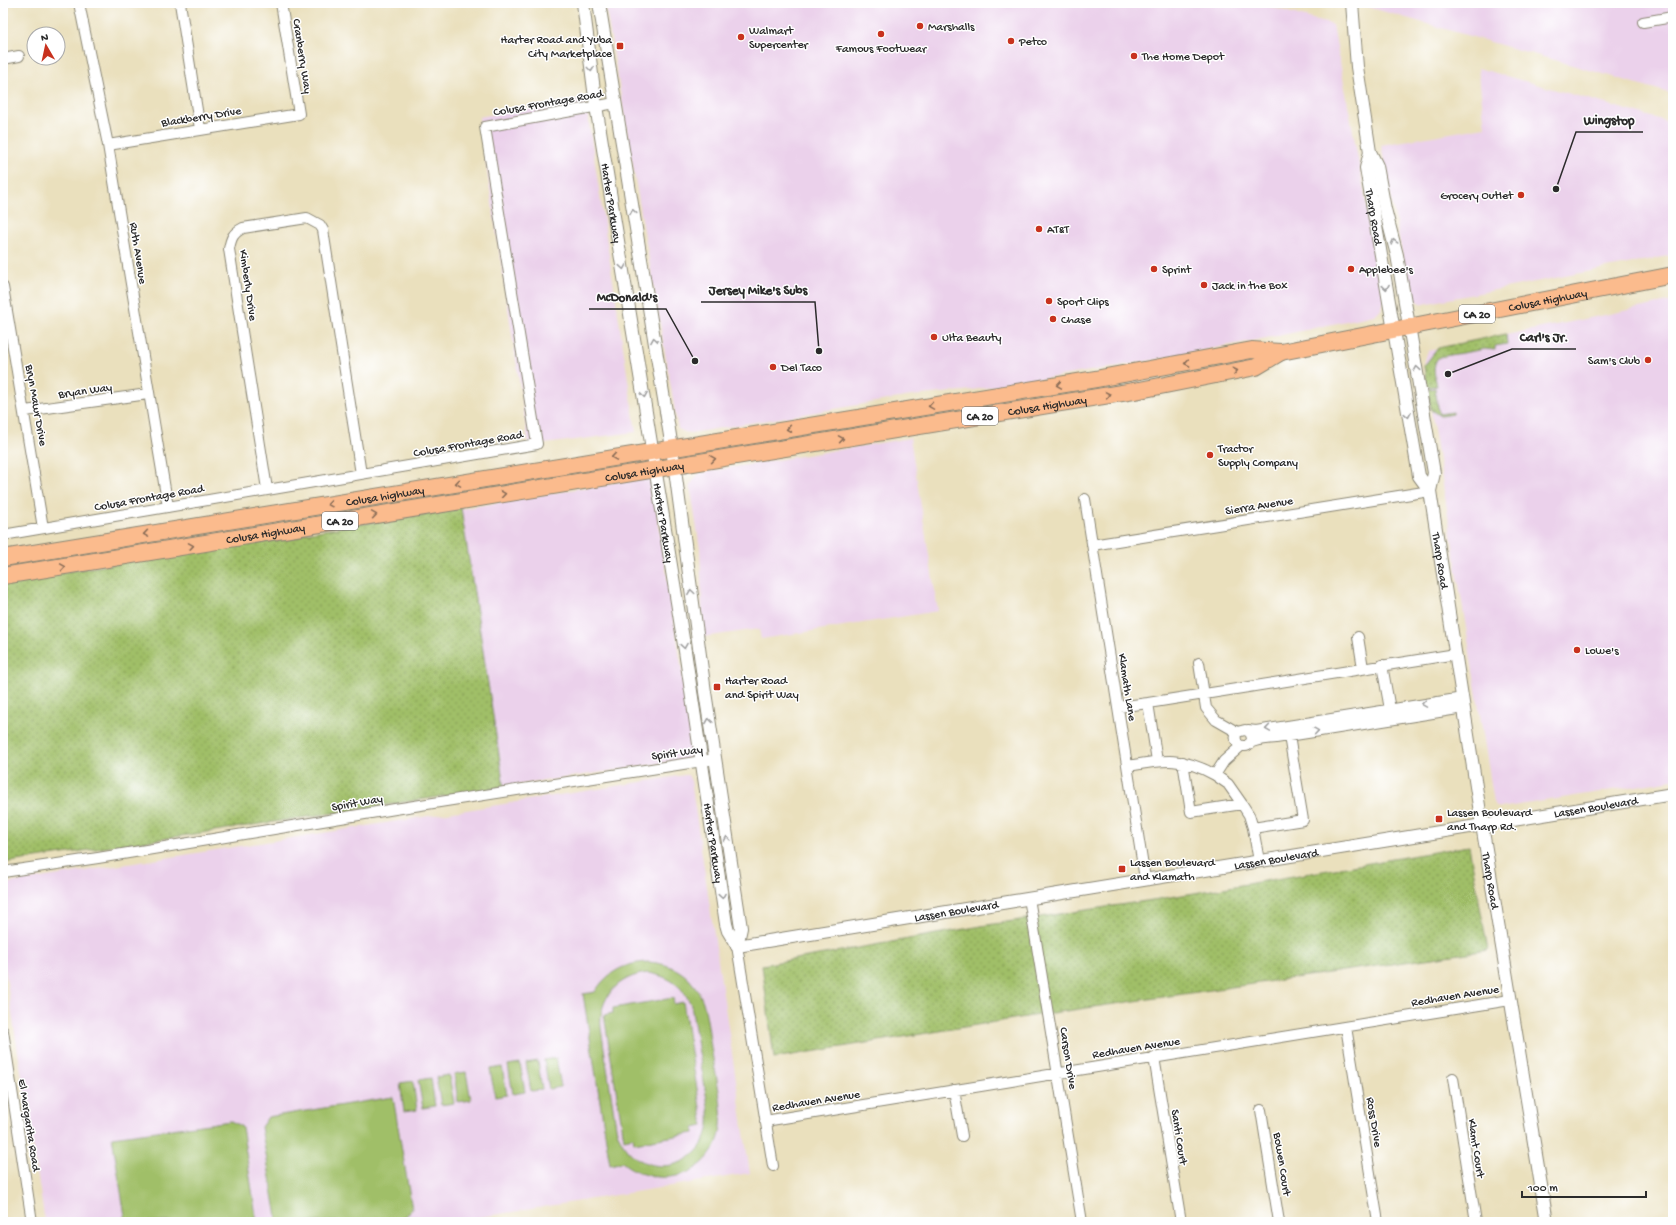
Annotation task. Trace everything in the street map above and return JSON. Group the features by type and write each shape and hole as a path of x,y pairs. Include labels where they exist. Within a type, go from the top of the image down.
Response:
{"highway":[{"name":"Colusa Highway","path":"652,451 1096,379 1252,350 1281,352 1673,275"},
{"name":"Colusa Highway","path":"3,576 1146,388 1256,367 1281,352"},
{"name":"Colusa highway","path":"3,558 652,451"}],"street":[{"name":"Ruth Avenue","path":"79,3 108,145 168,508"},
{"path":"180,3 200,129"},
{"name":"Cranberry Way","path":"281,3 299,114"},
{"name":"Harter Parkway","path":"583,3 596,106 655,469 726,924 728,931 737,946"},
{"name":"Harter Parkway","path":"599,3 672,448 715,759 741,928 737,946 773,1166"},
{"name":"Tharp Road","path":"1352,3 1357,67 1370,152 1377,166 1385,209 1397,255 1434,473 1430,491 1510,1000 1547,1222"},
{"path":"1643,22 1673,17"},
{"path":"3,59 19,56"},
{"name":"Colusa Frontage Road","path":"3,535 537,444 485,127 615,103"},
{"name":"Blackberry Drive","path":"108,145 299,114"},
{"name":"Tharp Road","path":"1370,152 1366,168 1419,476 1430,491"},
{"name":"Kimberly Drive","path":"267,489 229,249 230,239 235,232 243,228 307,218 320,225 323,230 361,474"},
{"name":"Bryn Mawr Drive","path":"3,287 25,411 43,528"},
{"name":"Bryan Way","path":"25,411 148,394"},
{"name":"Sierra Avenue","path":"1092,545 1430,491"},
{"name":"Klamath Lane","path":"1085,499 1145,879"},
{"path":"1358,637 1363,668"},
{"path":"1118,707 1456,654"},
{"path":"1199,663 1206,708 1216,720 1243,731 1252,738 1224,761 1215,775"},
{"path":"1382,665 1390,714"},
{"path":"1148,703 1157,761"},
{"path":"1243,731 1236,740 1246,744 1288,731 1463,703"},
{"path":"1243,731 1288,731"},
{"path":"1253,828 1303,820 1288,731"},
{"name":"Spirit Way","path":"3,872 715,759"},
{"path":"1128,766 1157,761 1183,762 1200,766 1228,784 1249,815 1259,861"},
{"path":"1183,762 1191,812 1242,804"},
{"name":"Lassen Boulevard","path":"737,946 1673,794"},
{"name":"Carson Drive","path":"1029,898 1082,1222"},
{"name":"Redhaven Avenue","path":"765,1121 1154,1056 1510,1000"},
{"name":"Ross Drive","path":"1346,1027 1378,1222"},
{"name":"El Margarita Road","path":"3,1031 32,1222"},
{"name":"Santi Court","path":"1154,1056 1180,1222"},
{"name":"Klamt Court","path":"1453,1078 1476,1222"},
{"path":"954,1090 962,1136"},
{"name":"Bowen Court","path":"1261,1110 1279,1222"}],"shaded area":[{"path":"605,3 1257,3 1333,25 1384,297 1382,309 1374,315 1287,334 1153,360 972,390 911,396 691,433 685,432 678,429"},
{"path":"1367,3 1673,3 1673,94 1368,7"},
{"path":"1478,68 1673,123 1673,255 1423,304 1414,299 1409,290 1381,145 1485,127"},
{"path":"585,98 636,432 529,446 479,117"},
{"path":"1673,301 1673,780 1500,808 1496,806 1494,802 1424,366 1425,359 1428,351"},
{"path":"910,438 938,611 761,639 759,629 703,637 700,548 690,485 699,473"},
{"path":"651,476 696,758 504,787 461,509"},
{"path":"688,775 691,781 750,1173 451,1222 45,1222 3,957 3,884"}],"green space":[{"path":"1506,334 1507,344 1495,346 1495,350 1485,349 1439,357 1434,367 1437,386 1427,387 1424,366 1438,348"},
{"path":"1435,388 1439,414 1453,412 1453,414 1440,416 1431,410 1428,389"},
{"path":"461,508 504,787 3,863 3,582"},
{"path":"1469,846 1488,950 1038,1015 774,1058 762,965 987,925 1159,899"},
{"path":"648,962 667,965 684,974 700,995 707,1021 720,1095 721,1128 719,1137 712,1152 703,1163 691,1171 678,1176 649,1176 622,1162 610,1165 583,994 595,992 605,979 617,970 632,964","holes":["648,973 656,974 669,979 679,987 684,992 691,1005 709,1112 707,1133 699,1149 686,1160 670,1165 653,1165 638,1159 625,1146 616,1127 601,1028 603,1007 612,990 619,984 637,975"]},
{"path":"673,998 674,1004 683,1002 703,1126 694,1128 694,1133 634,1143 633,1137 624,1139 604,1015 613,1013 613,1008"},
{"path":"556,1058 561,1087 549,1089 544,1060"},
{"path":"538,1061 542,1090 531,1091 526,1063"},
{"path":"520,1063 525,1092 513,1094 508,1065"},
{"path":"502,1067 507,1095 495,1097 490,1069"},
{"path":"466,1072 471,1100 458,1102 454,1074"},
{"path":"449,1075 454,1103 441,1105 436,1077"},
{"path":"431,1078 435,1106 423,1108 418,1080"},
{"path":"413,1081 417,1110 404,1112 400,1083"},
{"path":"393,1097 412,1209 401,1222 278,1222 261,1127 268,1117"},
{"path":"231,1121 242,1127 257,1222 126,1222 112,1137"}],"place":[{"name":"Marshalls","path":"920,26"},
{"name":"Famous Footwear","path":"881,34"},
{"name":"Walmart Supercenter","path":"741,37"},
{"name":"Petco","path":"1011,41"},
{"name":"Harter Road and Yuba City Marketplace","path":"620,46"},
{"name":"The Home Depot","path":"1134,56"},
{"name":"Wingstop","path":"1556,189"},
{"name":"Grocery Outlet","path":"1521,195"},
{"name":"AT&T","path":"1039,229"},
{"name":"Sprint","path":"1154,269"},
{"name":"Applebee's","path":"1351,269"},
{"name":"Jack in the Box","path":"1204,285"},
{"name":"Sport Clips","path":"1049,301"},
{"name":"Chase","path":"1053,319"},
{"name":"Ulta Beauty","path":"934,337"},
{"name":"Jersey Mike's Subs","path":"819,351"},
{"name":"Sam's Club","path":"1648,360"},
{"name":"McDonald's","path":"695,361"},
{"name":"Del Taco","path":"773,367"},
{"name":"Carl's Jr.","path":"1448,374"},
{"name":"Tractor Supply Company","path":"1210,455"},
{"name":"Lowe's","path":"1577,650"},
{"name":"Harter Road and Spirit Way","path":"717,687"},
{"name":"Lassen Boulevard and Tharp Rd.","path":"1439,819"},
{"name":"Lassen Boulevard and Klamath","path":"1122,869"}]}
